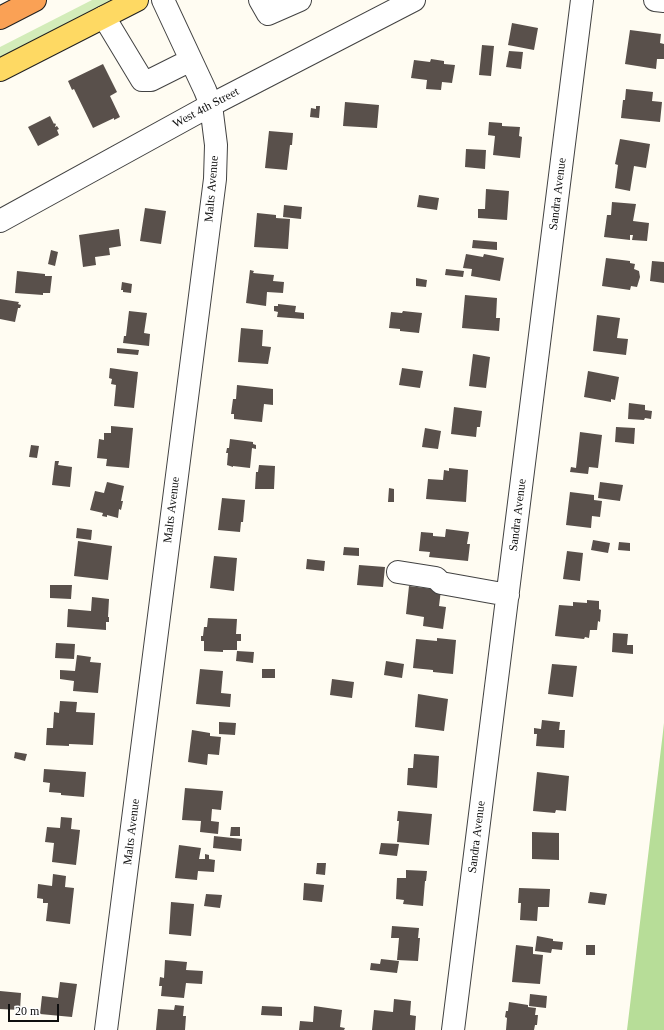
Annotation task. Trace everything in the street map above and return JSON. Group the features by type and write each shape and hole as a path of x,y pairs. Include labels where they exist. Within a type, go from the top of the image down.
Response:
{"highway":[{"path":"0,18 35,0"}],"main road":[{"path":"0,70 137,0"}],"street":[{"name":"Malts Avenue","path":"106,1030 215,179 216,145 211,105 163,0"},
{"path":"260,0 268,14 300,0"},
{"name":"West 4th Street","path":"0,221 211,105 414,0"},
{"name":"Sandra Avenue","path":"453,1030 582,0"},
{"path":"655,0 664,1"},
{"path":"104,17 142,80 151,80 191,60"},
{"path":"398,572 436,578 441,583 508,595"}],"green space":[{"path":"92,0 117,0 0,60 0,47"},
{"path":"664,723 664,1030 627,1030 663,732"}],"building":[{"path":"512,23 538,28 534,50 508,45"},
{"path":"630,30 661,34 660,43 664,44 664,59 657,59 656,69 625,64"},
{"path":"482,45 494,46 491,76 479,75"},
{"path":"509,51 523,52 521,69 506,67"},
{"path":"431,59 444,61 444,64 455,65 452,83 442,82 441,90 426,89 427,80 411,78 414,60 430,62"},
{"path":"103,64 117,92 110,96 120,117 114,120 114,118 93,128 74,89 72,90 68,81"},
{"path":"626,89 653,92 652,101 662,102 660,122 621,118"},
{"path":"345,102 379,105 377,128 343,126"},
{"path":"316,106 320,106 319,118 310,117 311,108 316,109"},
{"path":"50,116 56,125 55,127 57,126 59,129 57,130 59,135 38,146 28,127"},
{"path":"489,122 502,123 502,126 520,127 519,136 522,137 520,158 493,155 495,136 488,135"},
{"path":"269,131 293,133 287,170 265,168"},
{"path":"620,139 650,144 646,168 634,166 630,191 615,188 618,165 615,164"},
{"path":"466,149 486,150 485,169 465,167"},
{"path":"486,189 509,191 507,220 478,218 478,209 485,209"},
{"path":"419,195 439,198 437,210 417,207"},
{"path":"612,202 636,204 633,221 649,223 647,241 632,240 633,235 630,235 630,240 604,237 607,215 611,215"},
{"path":"284,205 302,207 301,219 283,217"},
{"path":"145,208 166,211 161,244 140,241"},
{"path":"257,213 276,215 276,218 290,219 288,249 254,247"},
{"path":"119,229 121,246 109,248 110,255 95,257 96,265 83,267 79,235"},
{"path":"473,240 497,242 497,250 472,248"},
{"path":"51,250 58,252 55,266 48,264"},
{"path":"466,254 483,257 484,254 504,258 500,281 471,276 472,269 463,268"},
{"path":"606,258 630,261 630,263 635,264 634,269 639,271 640,277 637,287 631,286 630,290 602,286"},
{"path":"652,261 664,262 664,283 650,281"},
{"path":"446,269 464,271 463,277 445,275"},
{"path":"250,270 254,271 253,273 274,275 273,281 284,282 283,293 267,292 266,306 246,303"},
{"path":"17,271 52,276 50,293 43,293 43,295 15,293"},
{"path":"416,278 427,280 426,287 416,286"},
{"path":"122,282 132,284 131,293 123,292 123,290 121,290"},
{"path":"465,295 497,298 496,318 500,318 499,331 462,328"},
{"path":"0,299 19,302 18,304 21,305 20,308 18,308 15,322 0,319"},
{"path":"278,304 296,306 295,312 304,313 304,319 277,317 278,312 274,311 274,306 278,306"},
{"path":"129,311 147,313 144,333 150,334 149,346 123,343 124,336 126,336"},
{"path":"403,311 422,313 419,333 389,328 391,312 402,313"},
{"path":"597,315 620,318 617,338 628,339 626,355 593,351"},
{"path":"241,328 263,330 262,346 271,347 268,364 238,362"},
{"path":"117,348 139,350 138,355 117,353"},
{"path":"473,354 490,357 486,388 469,386"},
{"path":"110,368 138,372 134,408 114,406 116,385 111,384 112,379 109,378"},
{"path":"402,368 423,371 420,388 399,385"},
{"path":"588,371 619,377 615,400 611,399 611,402 584,397"},
{"path":"237,385 273,389 273,405 264,404 262,422 234,419 234,414 231,414 233,399 236,399"},
{"path":"629,403 645,405 645,410 652,411 651,419 628,419"},
{"path":"454,407 482,411 480,427 477,427 476,437 451,434"},
{"path":"111,426 133,428 129,468 106,466 107,459 97,458 99,439 104,440 104,433 111,433"},
{"path":"616,427 635,428 634,444 615,442"},
{"path":"425,428 441,431 438,449 422,447"},
{"path":"580,432 602,435 598,468 589,467 588,474 570,472 571,467 576,468"},
{"path":"230,439 253,442 253,444 256,445 256,449 252,448 250,468 233,467 227,465 228,453 226,453 227,448 229,448"},
{"path":"31,445 39,446 37,458 29,457"},
{"path":"55,461 59,461 58,465 72,467 70,487 52,485"},
{"path":"259,465 275,466 274,489 255,489 256,472 258,472"},
{"path":"449,468 468,470 466,502 426,499 428,479 443,480 444,470 449,471"},
{"path":"107,482 124,486 121,501 123,501 121,510 119,509 118,518 107,515 107,517 102,516 103,513 90,510 95,491 104,493"},
{"path":"600,482 623,485 620,501 598,498"},
{"path":"389,488 394,489 394,502 388,502"},
{"path":"570,492 594,495 594,500 602,501 600,517 592,516 591,528 566,525"},
{"path":"222,498 245,500 243,522 241,522 240,532 218,530"},
{"path":"77,528 92,530 91,540 76,538"},
{"path":"446,529 469,532 467,544 470,544 468,561 429,557 430,552 419,551 421,532 433,533 433,536 445,537"},
{"path":"593,540 610,543 608,553 591,550"},
{"path":"78,541 112,546 108,580 74,576"},
{"path":"619,542 630,543 630,551 618,550"},
{"path":"344,547 359,548 359,556 343,555"},
{"path":"567,551 583,553 580,581 563,579"},
{"path":"214,556 237,558 234,591 210,588"},
{"path":"307,559 325,561 324,571 306,569"},
{"path":"359,565 385,567 383,587 357,585"},
{"path":"50,585 72,585 71,599 50,598"},
{"path":"409,586 441,590 439,606 446,607 443,629 423,626 424,617 406,614"},
{"path":"92,597 109,599 109,622 106,622 106,630 67,627 68,609 91,611"},
{"path":"587,600 599,601 599,609 601,610 600,622 598,621 597,630 590,630 589,638 585,637 584,639 555,636 559,605 573,606 573,602 587,603"},
{"path":"208,618 237,619 236,634 241,634 241,641 237,641 237,650 223,650 223,652 204,651 204,641 201,641 201,636 203,636 204,627 207,627"},
{"path":"613,633 628,634 627,645 633,645 633,654 612,652"},
{"path":"437,638 456,640 453,674 413,668 416,639 437,641"},
{"path":"56,643 75,644 74,659 55,658"},
{"path":"237,651 254,652 253,663 236,661"},
{"path":"77,655 91,657 90,662 101,663 98,693 73,691 74,681 60,679 60,670 75,671"},
{"path":"386,661 404,664 402,678 384,675"},
{"path":"552,664 577,666 573,697 548,694"},
{"path":"200,669 223,671 221,693 231,694 230,707 196,704"},
{"path":"262,669 275,669 275,678 262,678"},
{"path":"332,679 354,682 352,698 330,695"},
{"path":"418,694 448,699 444,731 415,727"},
{"path":"60,701 77,702 76,712 95,713 93,745 46,745 47,728 53,728 54,712 59,713"},
{"path":"542,720 560,722 559,730 565,730 564,748 536,746 537,734 534,734 534,728 541,729"},
{"path":"219,722 236,723 235,735 219,734"},
{"path":"192,730 210,733 210,736 221,737 219,755 208,754 207,765 188,762"},
{"path":"15,752 27,754 25,761 14,758"},
{"path":"414,754 439,756 437,788 407,785 408,768 413,768"},
{"path":"44,769 86,772 84,797 61,795 61,793 49,792 50,783 43,782"},
{"path":"537,772 569,776 566,811 556,810 555,813 533,811"},
{"path":"185,788 223,791 221,810 212,809 211,821 219,822 218,834 200,832 201,821 182,820"},
{"path":"398,811 432,814 429,845 397,842 399,821 397,821"},
{"path":"61,817 72,818 71,829 80,830 76,865 52,862 54,843 45,842 47,827 60,828"},
{"path":"231,827 240,827 240,836 230,836"},
{"path":"532,832 559,833 559,860 532,859"},
{"path":"214,836 242,839 241,851 213,848"},
{"path":"381,843 399,844 397,856 379,854"},
{"path":"179,845 201,848 199,859 205,859 205,854 209,855 209,859 215,860 214,872 198,871 197,880 175,878"},
{"path":"317,863 326,863 325,875 316,874"},
{"path":"406,870 427,871 423,906 403,904 404,900 396,899 397,878 406,878"},
{"path":"53,874 66,876 65,887 74,888 70,924 46,921 48,903 43,903 43,899 37,898 38,884 52,886"},
{"path":"304,883 324,885 322,902 303,900"},
{"path":"519,888 550,889 549,907 538,907 537,921 520,920 521,903 518,903"},
{"path":"590,892 607,894 605,905 588,903"},
{"path":"206,894 222,895 220,908 204,906"},
{"path":"171,902 194,904 191,936 169,934"},
{"path":"392,926 419,928 418,938 420,938 418,961 397,960 399,938 391,938"},
{"path":"537,936 553,939 553,941 563,942 562,950 552,949 551,953 535,951"},
{"path":"516,945 533,947 533,954 543,955 540,984 512,982"},
{"path":"586,945 595,945 595,955 586,955"},
{"path":"381,959 399,961 397,973 370,970 371,963 380,964"},
{"path":"165,960 187,962 186,970 203,971 202,984 186,983 184,998 161,996 162,986 159,986 160,977 164,978"},
{"path":"60,982 77,984 72,1017 40,1014 42,996 58,998"},
{"path":"0,991 21,993 20,1010 0,1009"},
{"path":"530,994 547,996 546,1008 529,1006"},
{"path":"394,999 411,1001 410,1015 416,1016 415,1030 372,1030 374,1010 393,1012"},
{"path":"509,1002 536,1008 535,1015 538,1015 537,1025 535,1025 534,1030 506,1030 507,1018 505,1017 506,1011 508,1011"},
{"path":"175,1005 184,1006 183,1016 186,1016 185,1030 156,1030 158,1009 174,1010"},
{"path":"262,1006 282,1007 282,1016 261,1015"},
{"path":"314,1006 342,1010 340,1027 345,1028 344,1030 299,1030 300,1021 313,1022"}]}
